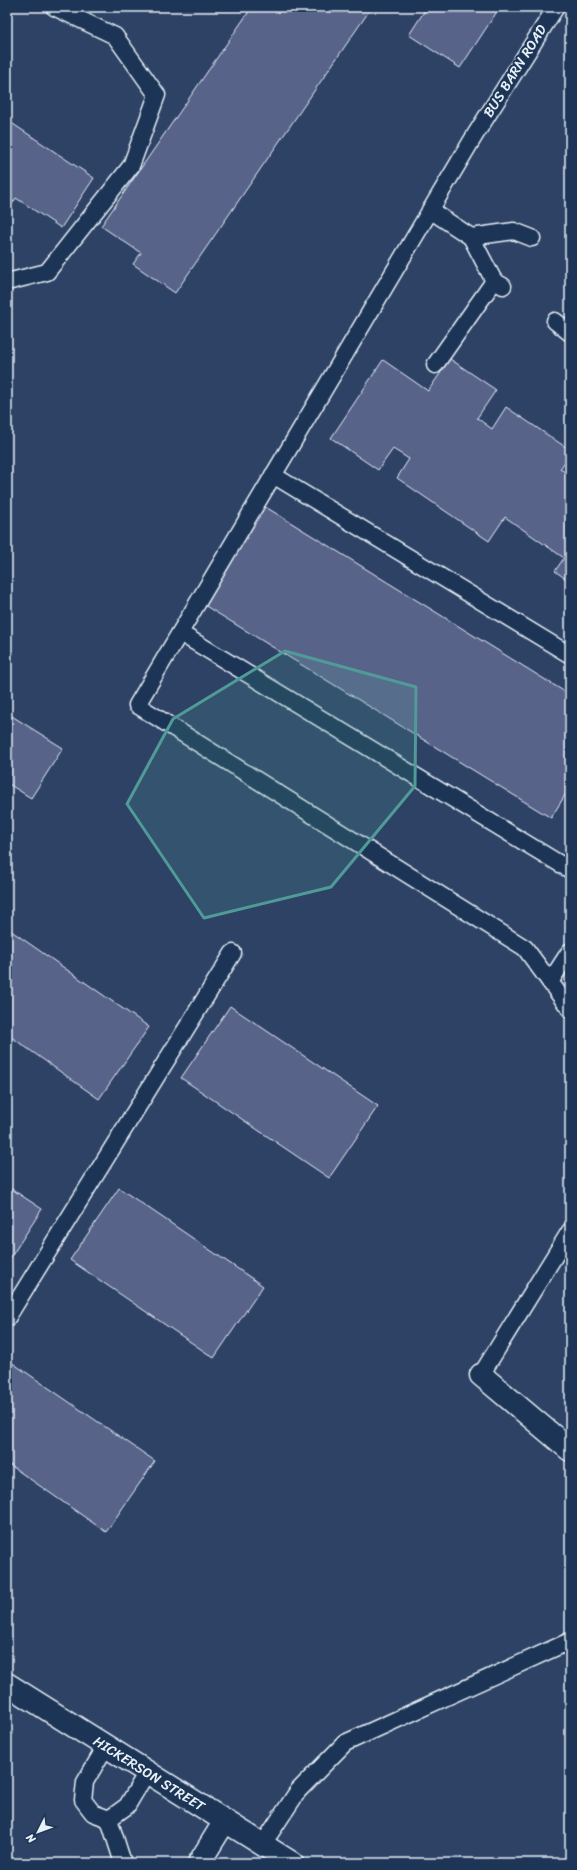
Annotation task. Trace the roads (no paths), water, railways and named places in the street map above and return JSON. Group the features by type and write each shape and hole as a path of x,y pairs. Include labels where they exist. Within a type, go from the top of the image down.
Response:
{"street":[{"path":"482,1376 570,1450"},
{"name":"HICKERSON STREET","path":"7,1684 292,1863"},
{"path":"199,1863 225,1821"}],"lane":[{"path":"7,282 47,272 131,166 157,95 115,36 54,7"},
{"name":"BUS BARN ROAD","path":"550,982 525,948 137,705 475,135 556,7"},
{"path":"430,210 471,237 499,283 435,365"},
{"path":"471,237 514,231 532,238"},
{"path":"555,322 570,333"},
{"path":"273,475 570,655"},
{"path":"180,633 570,870"},
{"path":"570,951 550,982 570,1009"},
{"path":"7,1318 234,952"},
{"path":"482,1376 570,1231"},
{"path":"263,1844 298,1791 344,1743 570,1641"},
{"path":"106,1746 85,1782 83,1800 93,1813 109,1818"},
{"path":"109,1818 127,1806 147,1772"},
{"path":"109,1818 123,1863"}]}
